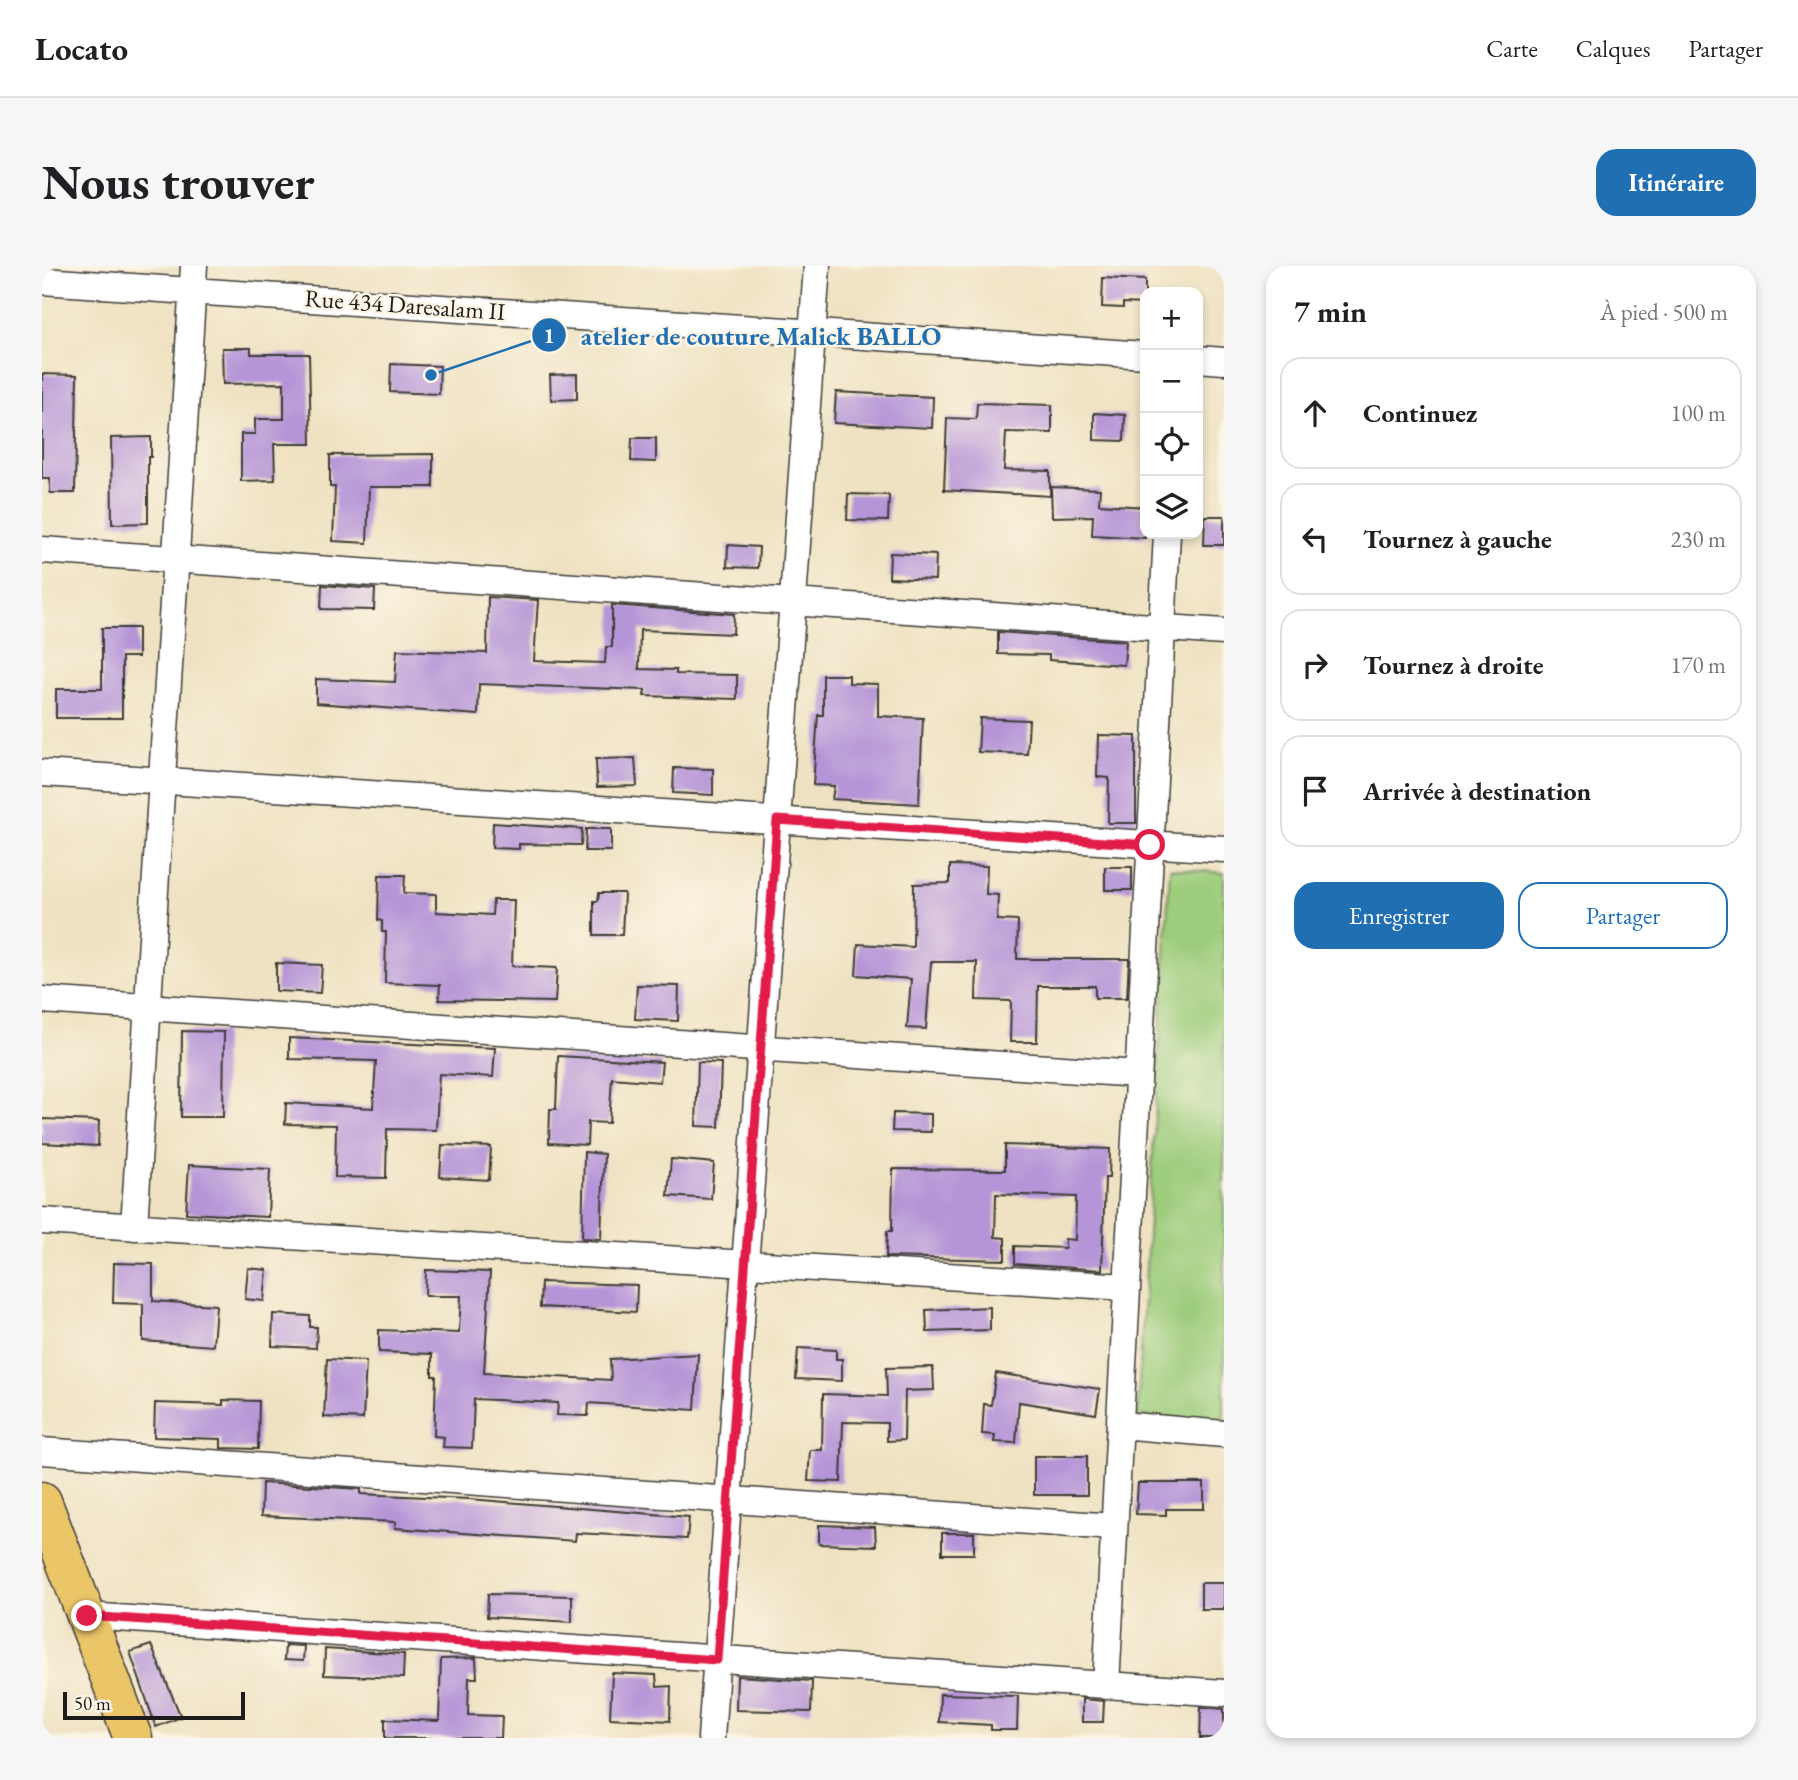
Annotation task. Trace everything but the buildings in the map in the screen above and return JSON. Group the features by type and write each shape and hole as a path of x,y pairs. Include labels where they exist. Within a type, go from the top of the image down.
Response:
{"main road":[{"path":"42,1501 133,1738"}],"street":[{"path":"711,1738 817,266"},
{"path":"134,1227 193,279"},
{"name":"Rue 434 Daresalam II","path":"42,281 193,279 813,333 1140,355"},
{"path":"1203,359 1224,361"},
{"path":"1106,1686 1167,539"},
{"path":"42,550 1224,632"},
{"path":"42,773 1224,849"},
{"path":"42,1000 1138,1074"},
{"path":"42,1221 1127,1287"},
{"path":"1120,1425 1224,1434"},
{"path":"42,1451 1114,1527"},
{"path":"87,1616 1224,1693"}],"green space":[{"path":"1170,868 1224,873 1224,1423 1137,1416"}],"place":[{"name":"atelier de couture Malick BALLO","path":"431,375"}],"route":[{"path":"87,1616 717,1660 777,820 1150,845"}]}
